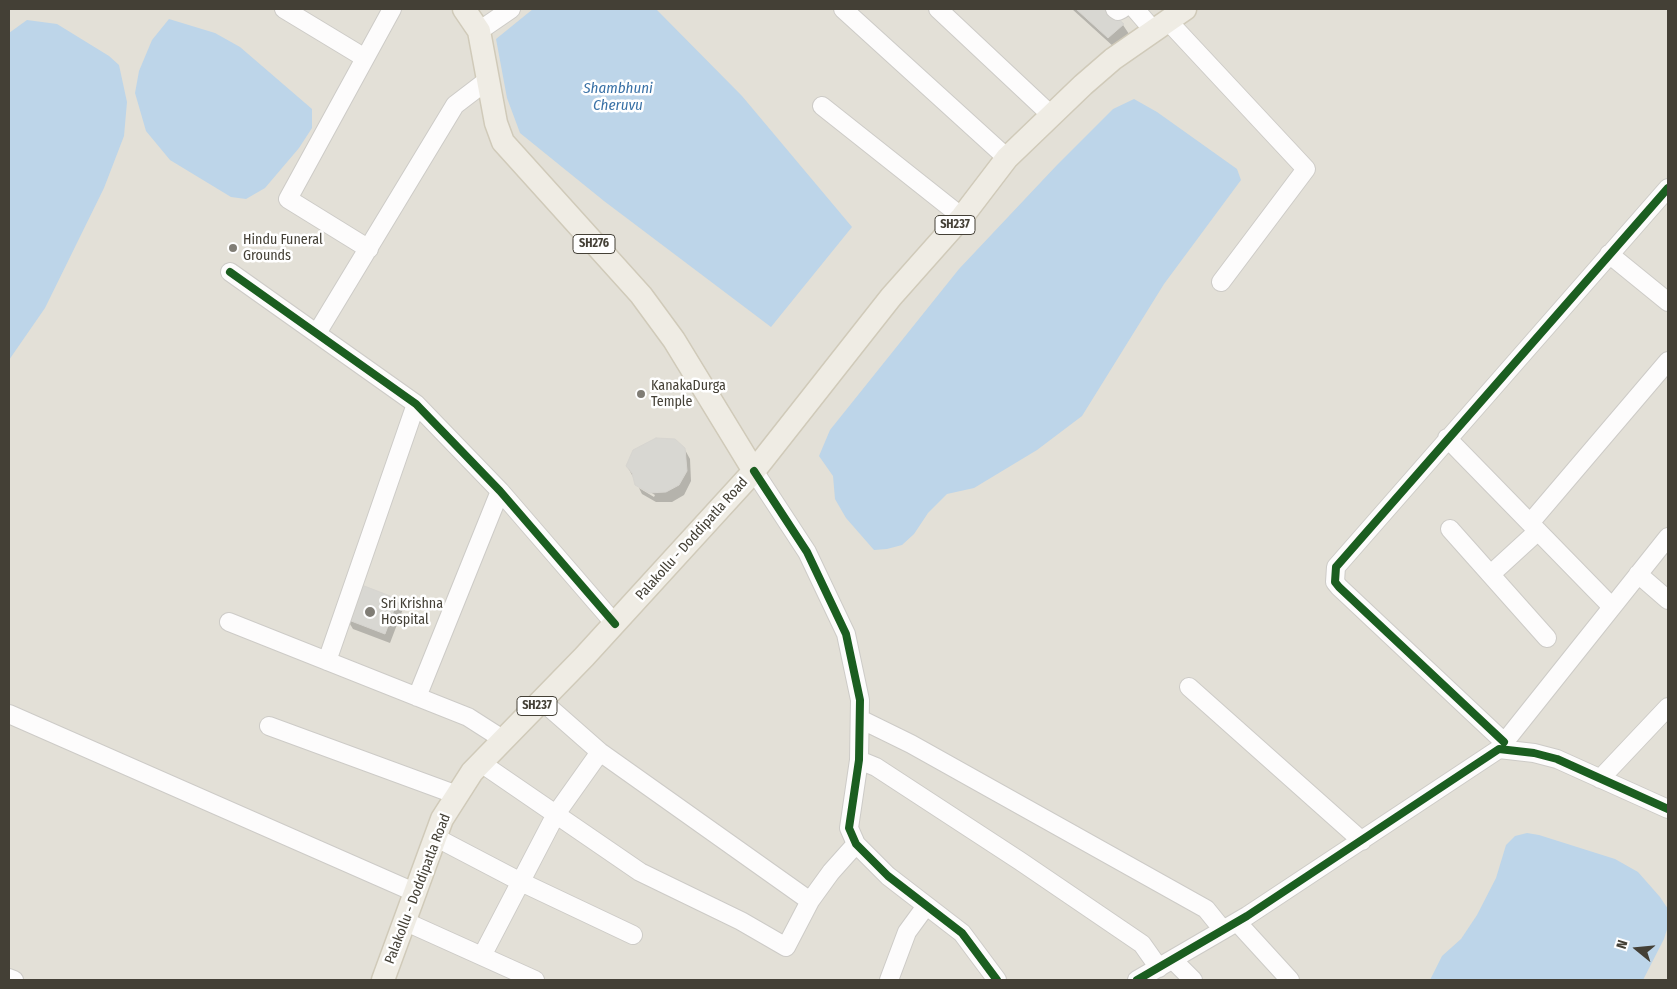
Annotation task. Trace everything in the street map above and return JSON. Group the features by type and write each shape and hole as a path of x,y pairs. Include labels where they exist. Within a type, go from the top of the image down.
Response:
{"main road":[{"name":"SH276","path":"464,9 480,31 496,123 503,142 641,295 674,340 754,471"},
{"name":"Palakollu - Doddipatla Road","path":"383,980 442,819 481,762 614,624 754,471 891,297 962,217 1007,158 1051,115 1113,60 1169,20"}],"street":[{"path":"284,9 366,58"},
{"path":"369,249 288,199 392,9"},
{"path":"480,31 511,9"},
{"path":"843,9 1007,158"},
{"path":"938,9 1051,115"},
{"path":"1115,9 1118,11 1122,9"},
{"path":"1135,9 1169,20 1306,169 1221,282"},
{"path":"316,333 369,249 455,105 489,79"},
{"path":"822,106 962,217"},
{"path":"1668,188 1447,438 1336,567 1335,582 1501,745 1557,759 1668,809"},
{"path":"1609,254 1668,302"},
{"path":"230,272 416,404 500,491 614,624"},
{"path":"1491,574 1534,527 1668,361"},
{"path":"327,661 416,404"},
{"path":"1447,438 1612,607"},
{"path":"754,471 808,552 846,634 860,700 859,760 849,828 856,844 888,876 962,933 997,980"},
{"path":"417,697 500,491"},
{"path":"1450,529 1547,638"},
{"path":"1137,980 1230,926 1362,840 1501,745 1668,537"},
{"path":"1638,574 1668,600"},
{"path":"229,622 468,717 504,740"},
{"path":"1189,687 1362,840"},
{"path":"542,700 600,752 810,901"},
{"path":"1600,779 1668,707"},
{"path":"9,714 414,892"},
{"path":"860,719 911,744 1206,909 1230,926 1290,980"},
{"path":"268,726 457,795"},
{"path":"482,956 556,814 600,752"},
{"path":"859,760 876,767 1012,856 1142,944 1166,964 1193,980"},
{"path":"481,762 640,872 741,921 786,947 810,901 830,872 856,844"},
{"path":"435,837 521,882 633,935"},
{"path":"889,980 907,932 926,906"},
{"path":"404,921 535,980"},
{"path":"9,978 14,980"}],"shaded area":[{"path":"9,9 1668,9 1668,980 9,980"}],"water":[{"name":"Shambhuni Cheruvu","path":"533,9 656,9 742,96 852,227 771,327 604,201 520,133 507,98 496,39"},
{"path":"169,19 215,33 240,47 312,109 312,128 299,148 265,188 246,199 231,197 170,160 146,131 135,93 139,71 152,40"},
{"path":"27,20 57,24 109,56 119,65 127,102 124,136 104,188 45,308 9,360 9,33"},
{"path":"1134,99 1157,112 1237,169 1241,180 1164,284 1082,416 1037,450 974,488 947,494 928,513 914,534 902,545 874,550 846,518 835,499 833,476 819,456 830,430 959,269 1057,165 1113,109"},
{"path":"1527,833 1615,859 1638,872 1660,897 1668,909 1668,926 1664,939 1643,980 1430,980 1442,956 1461,939 1477,915 1496,878 1506,845 1515,836"}],"building":[{"path":"1076,9 1107,9 1124,24 1108,38"},
{"path":"656,438 675,439 685,448 687,471 679,485 666,492 649,493 635,485 632,473 626,466 633,450"},
{"path":"359,584 398,599 385,634 346,619"}],"cycle path":[{"path":"1504,742 1339,587 1335,582 1336,567 1668,188"},
{"path":"230,272 416,404 500,491 615,624"},
{"path":"754,471 807,552 846,634 860,700 859,760 849,828 856,844 888,876 962,933 997,980"},
{"path":"1137,980 1247,916 1499,749 1534,753 1557,759 1668,809"}],"place":[{"name":"Hindu Funeral Grounds","path":"233,248"},
{"name":"KanakaDurga Temple","path":"641,394"},
{"name":"Sri Krishna Hospital","path":"370,612"}]}
